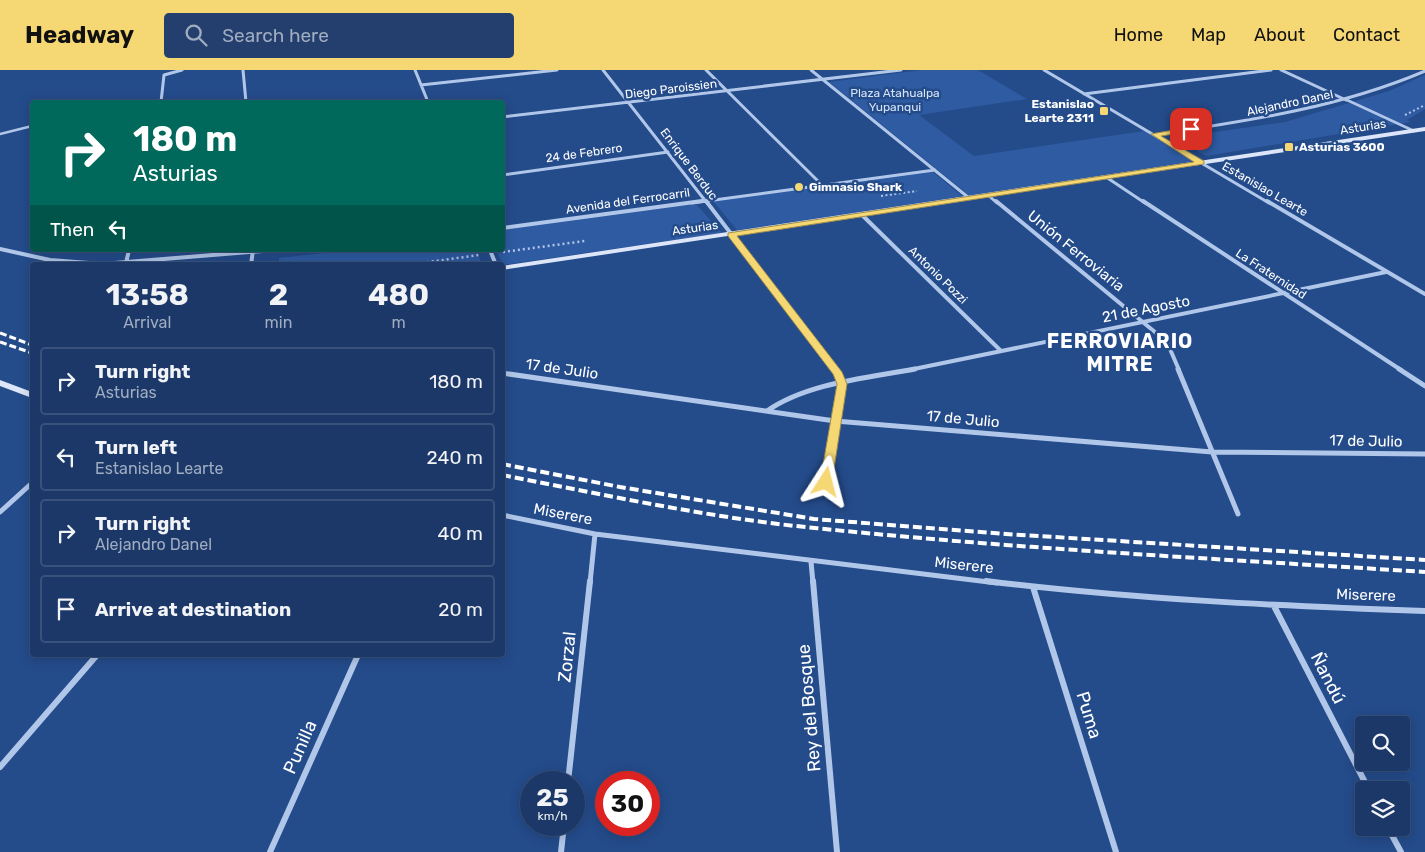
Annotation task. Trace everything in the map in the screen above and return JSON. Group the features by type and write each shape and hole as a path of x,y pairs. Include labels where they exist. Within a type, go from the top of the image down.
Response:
{"street":[{"path":"161,100 164,75 182,70"},
{"path":"243,70 246,100"},
{"path":"415,70 427,100"},
{"path":"421,85 558,70"},
{"name":"Enrique Berduc","path":"603,70 838,374 842,384"},
{"path":"706,70 822,185"},
{"path":"811,70 969,198"},
{"name":"Diego Paroissien","path":"505,117 901,70"},
{"name":"Estanislao Learte","path":"1044,70 1425,294"},
{"path":"1084,94 1271,70"},
{"path":"1282,70 1346,100"},
{"name":"Alejandro Danel","path":"1154,134 1283,115 1346,100 1425,71"},
{"name":"Asturias","path":"505,268 1425,129"},
{"name":"24 de Febrero","path":"505,174 668,152"},
{"name":"Avenida del Ferrocarril","path":"505,228 935,170"},
{"name":"La Fraternidad","path":"1106,177 1425,386"},
{"name":"Unión Ferroviaria","path":"988,195 1167,342 1238,514"},
{"name":"Antonio Pozzi","path":"861,214 1000,350"},
{"path":"0,250 68,262"},
{"path":"137,262 242,252"},
{"name":"21 de Agosto","path":"767,411 780,402 811,390 1386,272"},
{"name":"17 de Julio","path":"505,373 835,421 1212,452 1425,454"},
{"path":"0,383 30,394"},
{"path":"826,482 842,384"},
{"path":"0,512 30,485"},
{"name":"Miserere","path":"505,516 595,534 811,562 1032,587 1274,606 1425,611"},
{"name":"Zorzal","path":"569,771 595,534"},
{"name":"Rey del Bosque","path":"811,562 837,852"},
{"name":"Puma","path":"1032,587 1116,852"},
{"name":"Ñandú","path":"1274,606 1364,781"},
{"path":"0,767 95,657"},
{"name":"Punilla","path":"270,852 357,657"},
{"path":"561,852 563,836"},
{"path":"1392,836 1401,852"}],"lane":[{"path":"1346,100 1414,131"},
{"path":"0,134 30,126"}],"green space":[{"name":"Plaza Atahualpa Yupanqui","path":"921,70 978,70 1027,99 919,115 974,156 1144,131 1197,162 970,196 829,82"},
{"path":"1425,75 1425,109 1407,120 1411,122 1206,156 1174,138 1285,122 1389,91"},
{"path":"933,172 963,197 737,230 713,201"},
{"path":"696,204 722,233 505,265 497,252 505,252 505,230"},
{"path":"333,252 478,252 481,262 279,262 279,258"}],"railway":[{"path":"0,333 30,344"},
{"path":"0,342 30,352"},
{"path":"505,465 620,487 814,519 1006,534 1425,560"},
{"path":"505,476 697,512 776,524 1044,548 1425,572"}],"place":[{"name":"Estanislao Learte 2311","path":"1104,111"},
{"name":"Asturias 3600","path":"1289,147"},
{"name":"Gimnasio Shark","path":"799,187"}],"district":[{"name":"FERROVIARIO MITRE","path":"1120,352"}],"route":[{"path":"826,482 842,384 838,374 731,234 1202,163 1154,134 1191,129"}]}
